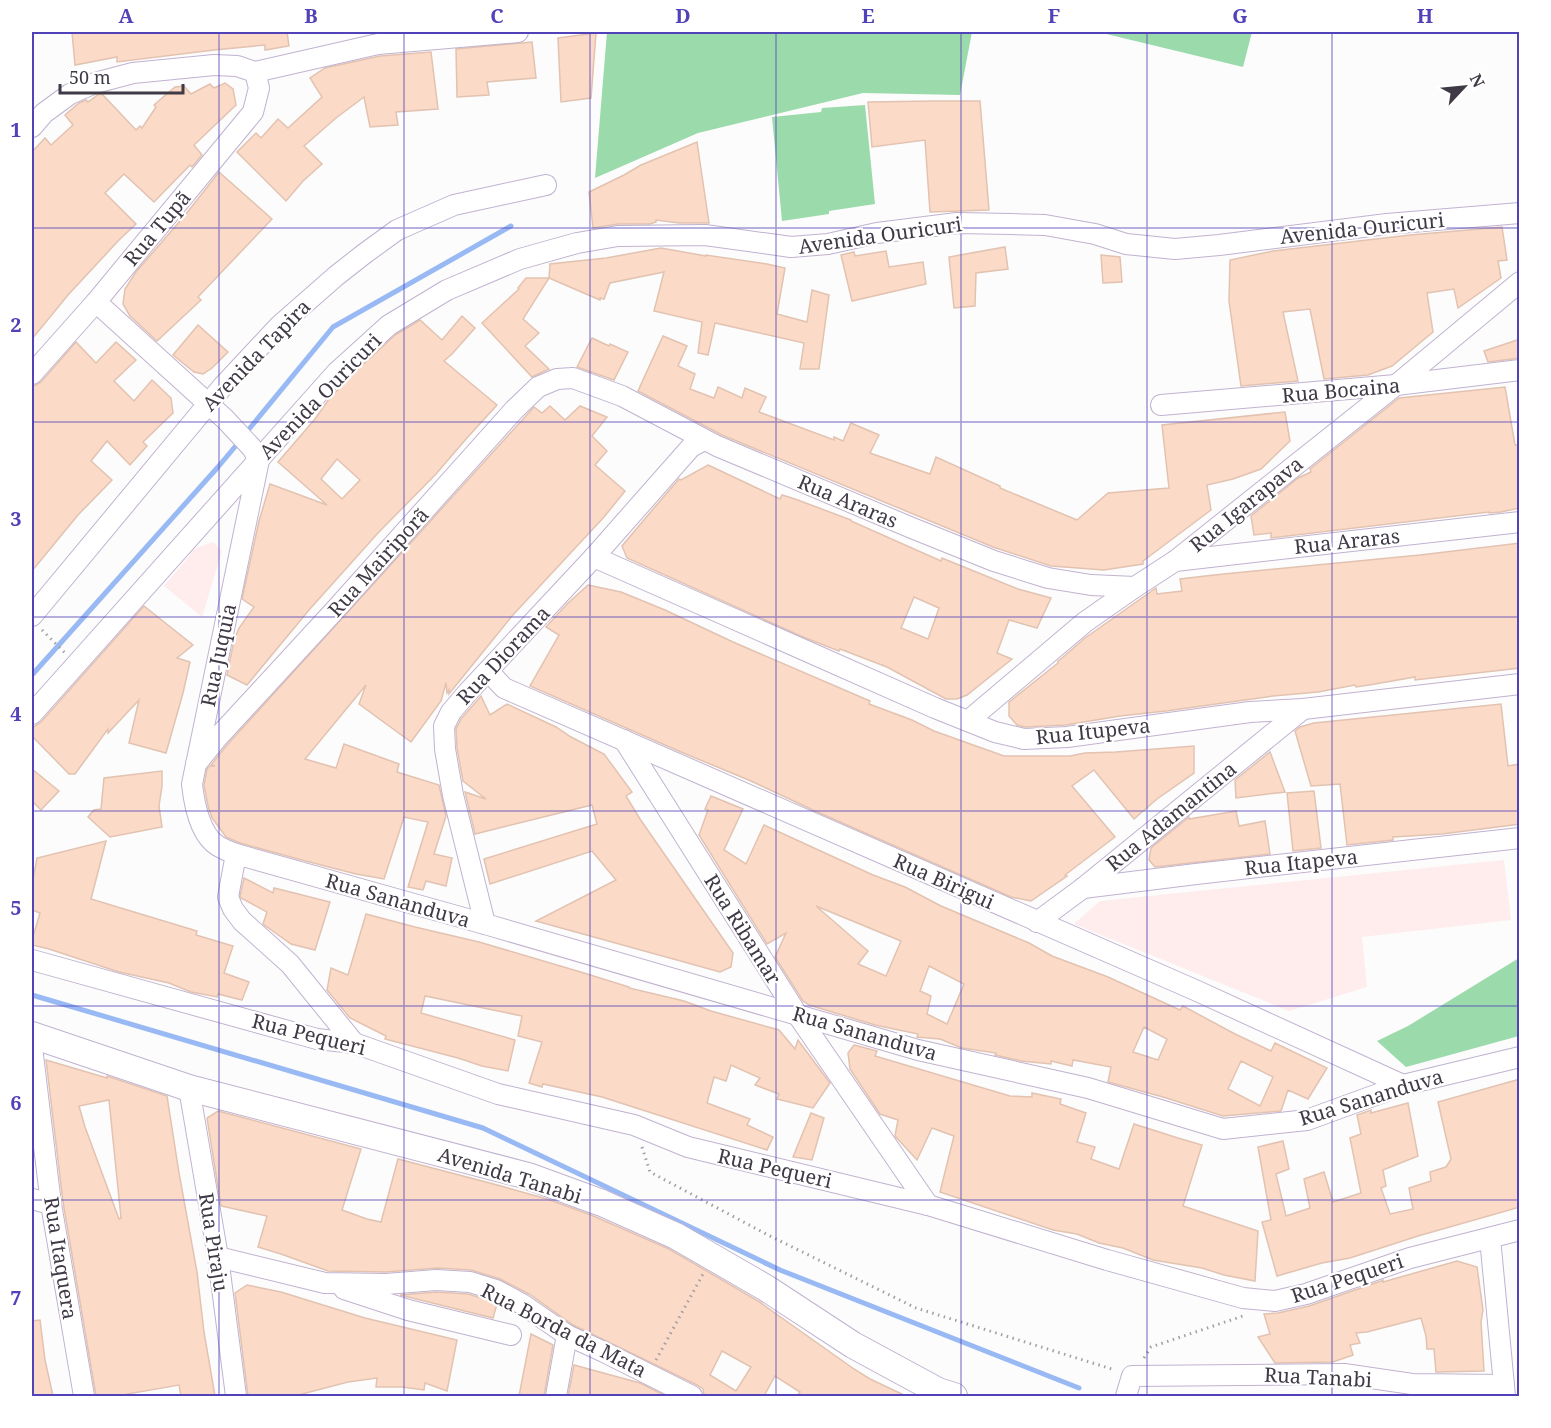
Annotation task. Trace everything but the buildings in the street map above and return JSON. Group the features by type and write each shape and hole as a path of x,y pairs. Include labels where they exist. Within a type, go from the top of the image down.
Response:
{"street":[{"path":"32,127 44,113 69,94 95,83 133,73 214,65 237,66 255,72 378,44 518,32"},
{"name":"Rua Tupã","path":"32,374 96,302 253,112 259,88 255,72"},
{"name":"Avenida Tapira","path":"35,622 223,386 279,326 336,276 397,230 454,205 546,185"},
{"name":"Avenida Ouricuri","path":"32,714 256,454 284,430 336,373 389,325 447,290 520,259 577,243 618,236 705,235 790,247 828,244 877,233 957,223 1045,225 1095,234 1126,244 1175,249 1387,224 1520,213"},
{"name":"Rua Igarapava","path":"968,721 1085,622 1175,561 1396,386 1520,282"},
{"path":"96,302 225,419 256,454"},
{"name":"Rua Bocaina","path":"1161,405 1396,386 1520,370"},
{"name":"Rua Araras","path":"573,378 622,396 704,440 994,561 1048,578 1091,585 1135,587"},
{"name":"Rua Mairiporã","path":"195,766 514,410 538,387 557,379 573,378"},
{"name":"Rua Diorama","path":"485,924 453,795 445,749 444,726 451,712 594,558 691,447 704,440"},
{"name":"Rua Juquia","path":"216,845 206,833 195,805 192,784 256,454"},
{"name":"Rua Araras","path":"1175,561 1520,522"},
{"name":"Rua Itupeva","path":"594,558 968,721 995,732 1024,739 1067,737 1250,712 1303,709 1520,684"},
{"name":"Rua Birigui","path":"488,671 504,688 1195,990 1403,1085"},
{"name":"Rua Adamantina","path":"1037,922 1083,888 1303,709"},
{"name":"Rua Ribamar","path":"624,740 797,1014 928,1205"},
{"name":"Rua Itapeva","path":"1083,888 1520,838"},
{"name":"Rua Sananduva","path":"216,845 236,854 918,1050 1088,1088 1223,1128 1307,1120 1403,1085 1520,1057"},
{"path":"236,854 228,897 233,909 242,921 290,964 354,1043"},
{"name":"Rua Pequeri","path":"32,960 317,1038 354,1043 498,1094 634,1125 688,1147 928,1205 1107,1260 1243,1298 1275,1301 1306,1294 1410,1258 1520,1230"},
{"name":"Avenida Tanabi","path":"32,1035 189,1088 528,1176 602,1203 676,1236 766,1288 853,1346 954,1396"},
{"name":"Rua Itaquera","path":"32,1047 51,1204 84,1396"},
{"name":"Rua Piraju","path":"189,1088 218,1257 236,1396"},
{"path":"32,1199 51,1204"},
{"path":"1490,1238 1504,1390"},
{"name":"Rua Borda da Mata","path":"218,1257 325,1283 386,1284 436,1280 470,1282 496,1290 522,1304 567,1335 692,1396"},
{"path":"325,1283 408,1310 512,1335"},
{"path":"556,1396 567,1335"},
{"name":"Rua Tanabi","path":"1132,1376 1344,1374 1412,1384 1504,1390"},
{"path":"1126,1396 1132,1376"}],"path":[{"path":"35,622 67,655"},
{"path":"634,1125 650,1172 768,1235 916,1308 1132,1376 1151,1347 1250,1314"},
{"path":"648,1374 706,1267"}],"shaded area":[{"path":"213,542 222,551 202,617 164,586 196,548"},
{"path":"1504,860 1511,920 1362,937 1367,987 1289,1011 1074,924 1100,901"}],"green space":[{"path":"607,32 972,32 960,95 863,93 698,133 595,178"},
{"path":"1098,32 1252,32 1243,67"},
{"path":"865,105 875,204 782,221 772,117 821,112 822,108"},
{"path":"1519,958 1519,1036 1406,1067 1377,1041 1408,1026"}],"waterway":[{"path":"245,434 333,327 511,226"},
{"path":"32,675 239,442"},
{"path":"32,995 483,1128 780,1270 1079,1388"}]}
